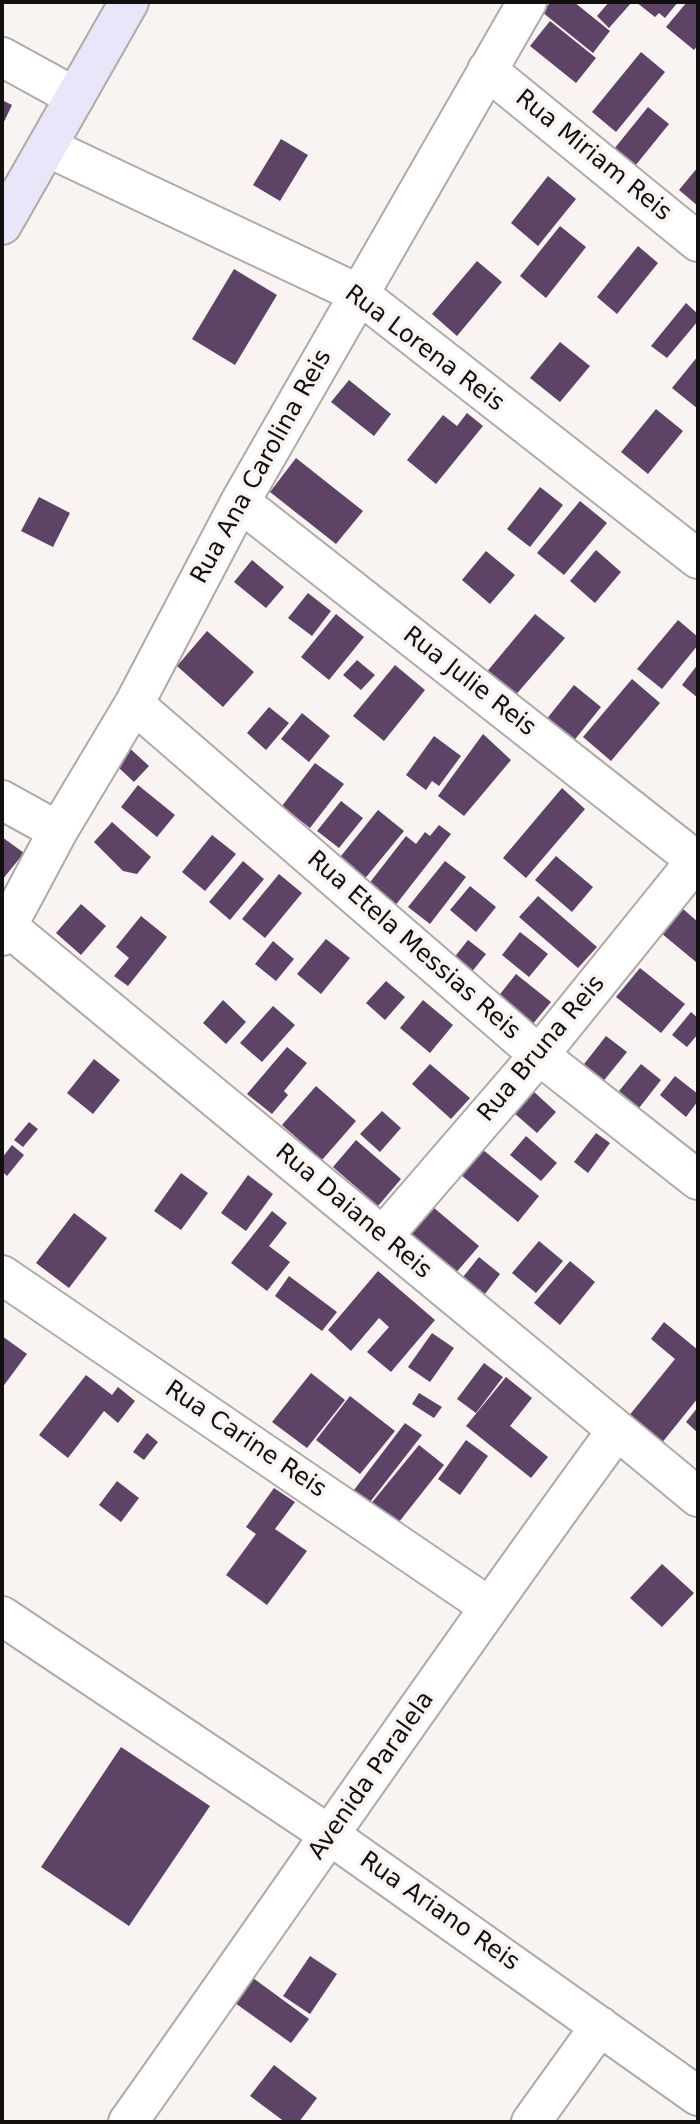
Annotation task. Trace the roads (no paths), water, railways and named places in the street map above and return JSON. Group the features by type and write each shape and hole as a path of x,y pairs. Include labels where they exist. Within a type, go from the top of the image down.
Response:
{"street":[{"path":"2,225 129,2"},
{"name":"Rua Ana Carolina Reis","path":"5,931 58,831 134,704 240,502 527,2"},
{"path":"2,57 75,97"},
{"name":"Rua Miriam Reis","path":"487,70 698,242"},
{"name":"Rua Lorena Reis","path":"47,147 359,294 698,559"},
{"name":"Rua Julie Reis","path":"240,502 698,860"},
{"name":"Rua Etela Messias Reis","path":"134,704 539,1055 698,1180"},
{"path":"2,800 58,831"},
{"name":"Rua Bruna Reis","path":"383,1237 539,1055 698,860"},
{"name":"Rua Daiane Reis","path":"5,931 383,1237 698,1497"},
{"name":"Rua Carine Reis","path":"2,1275 488,1606"},
{"name":"Avenida Paralela","path":"128,2122 331,1836 488,1606 617,1430"},
{"name":"Rua Ariano Reis","path":"2,1616 331,1836 698,2096"},
{"path":"531,2122 600,2026"}]}
